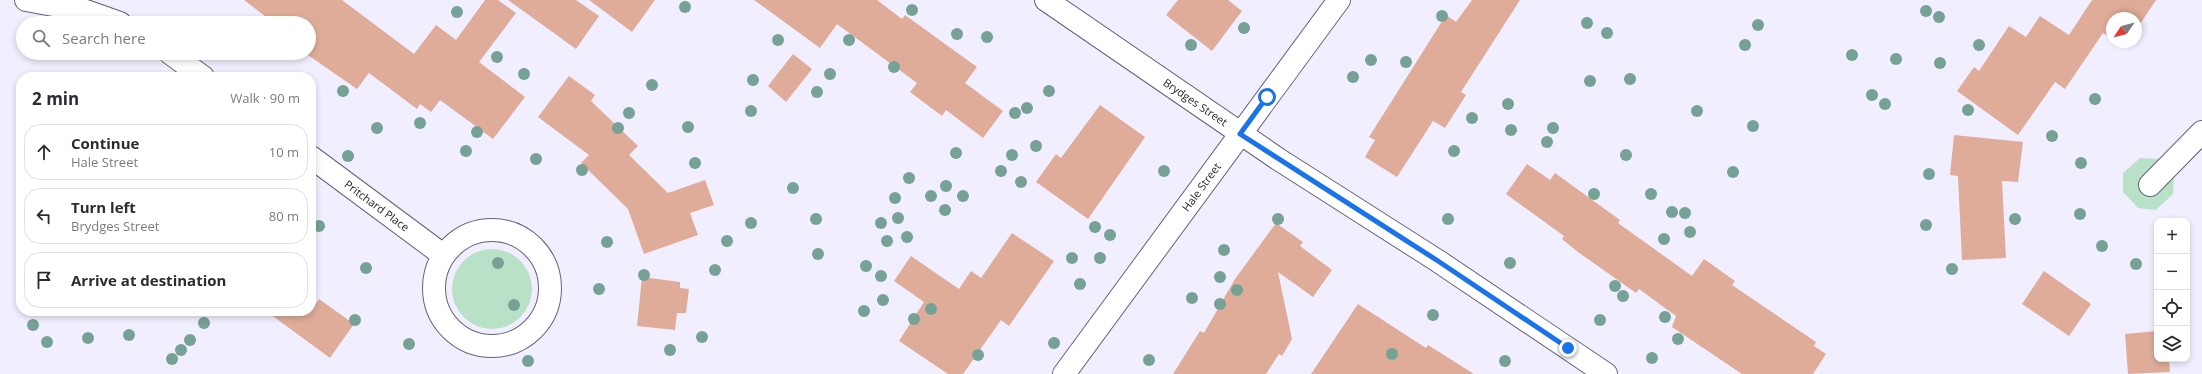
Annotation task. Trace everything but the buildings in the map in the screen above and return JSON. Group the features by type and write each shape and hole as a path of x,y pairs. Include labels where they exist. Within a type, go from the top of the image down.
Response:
{"street":[{"path":"26,0 86,11 100,16"},
{"name":"Brydges Street","path":"1046,0 1240,134 1438,261 1606,374"},
{"name":"Hale Street","path":"1064,374 1339,0"},
{"path":"180,60 196,72"},
{"path":"2150,185 2202,132"},
{"name":"Pritchard Place","path":"316,161 443,255"},
{"path":"491,229 509,232 526,240 539,254 549,276 550,289 547,307 538,324 524,336 502,345 491,346 473,343 457,335 444,322 436,306 433,289 435,271 443,255 456,241 473,232 491,229"}],"green space":[{"path":"2140,158 2159,159 2174,176 2173,194 2156,210 2138,208 2123,192 2123,173"},
{"path":"492,249 507,252 520,261 529,274 532,289 529,304 520,317 507,326 492,329 477,326 464,317 455,304 452,289 455,274 464,261 477,252"}],"route":[{"path":"1267,97 1240,134 1438,261 1568,348"}]}
